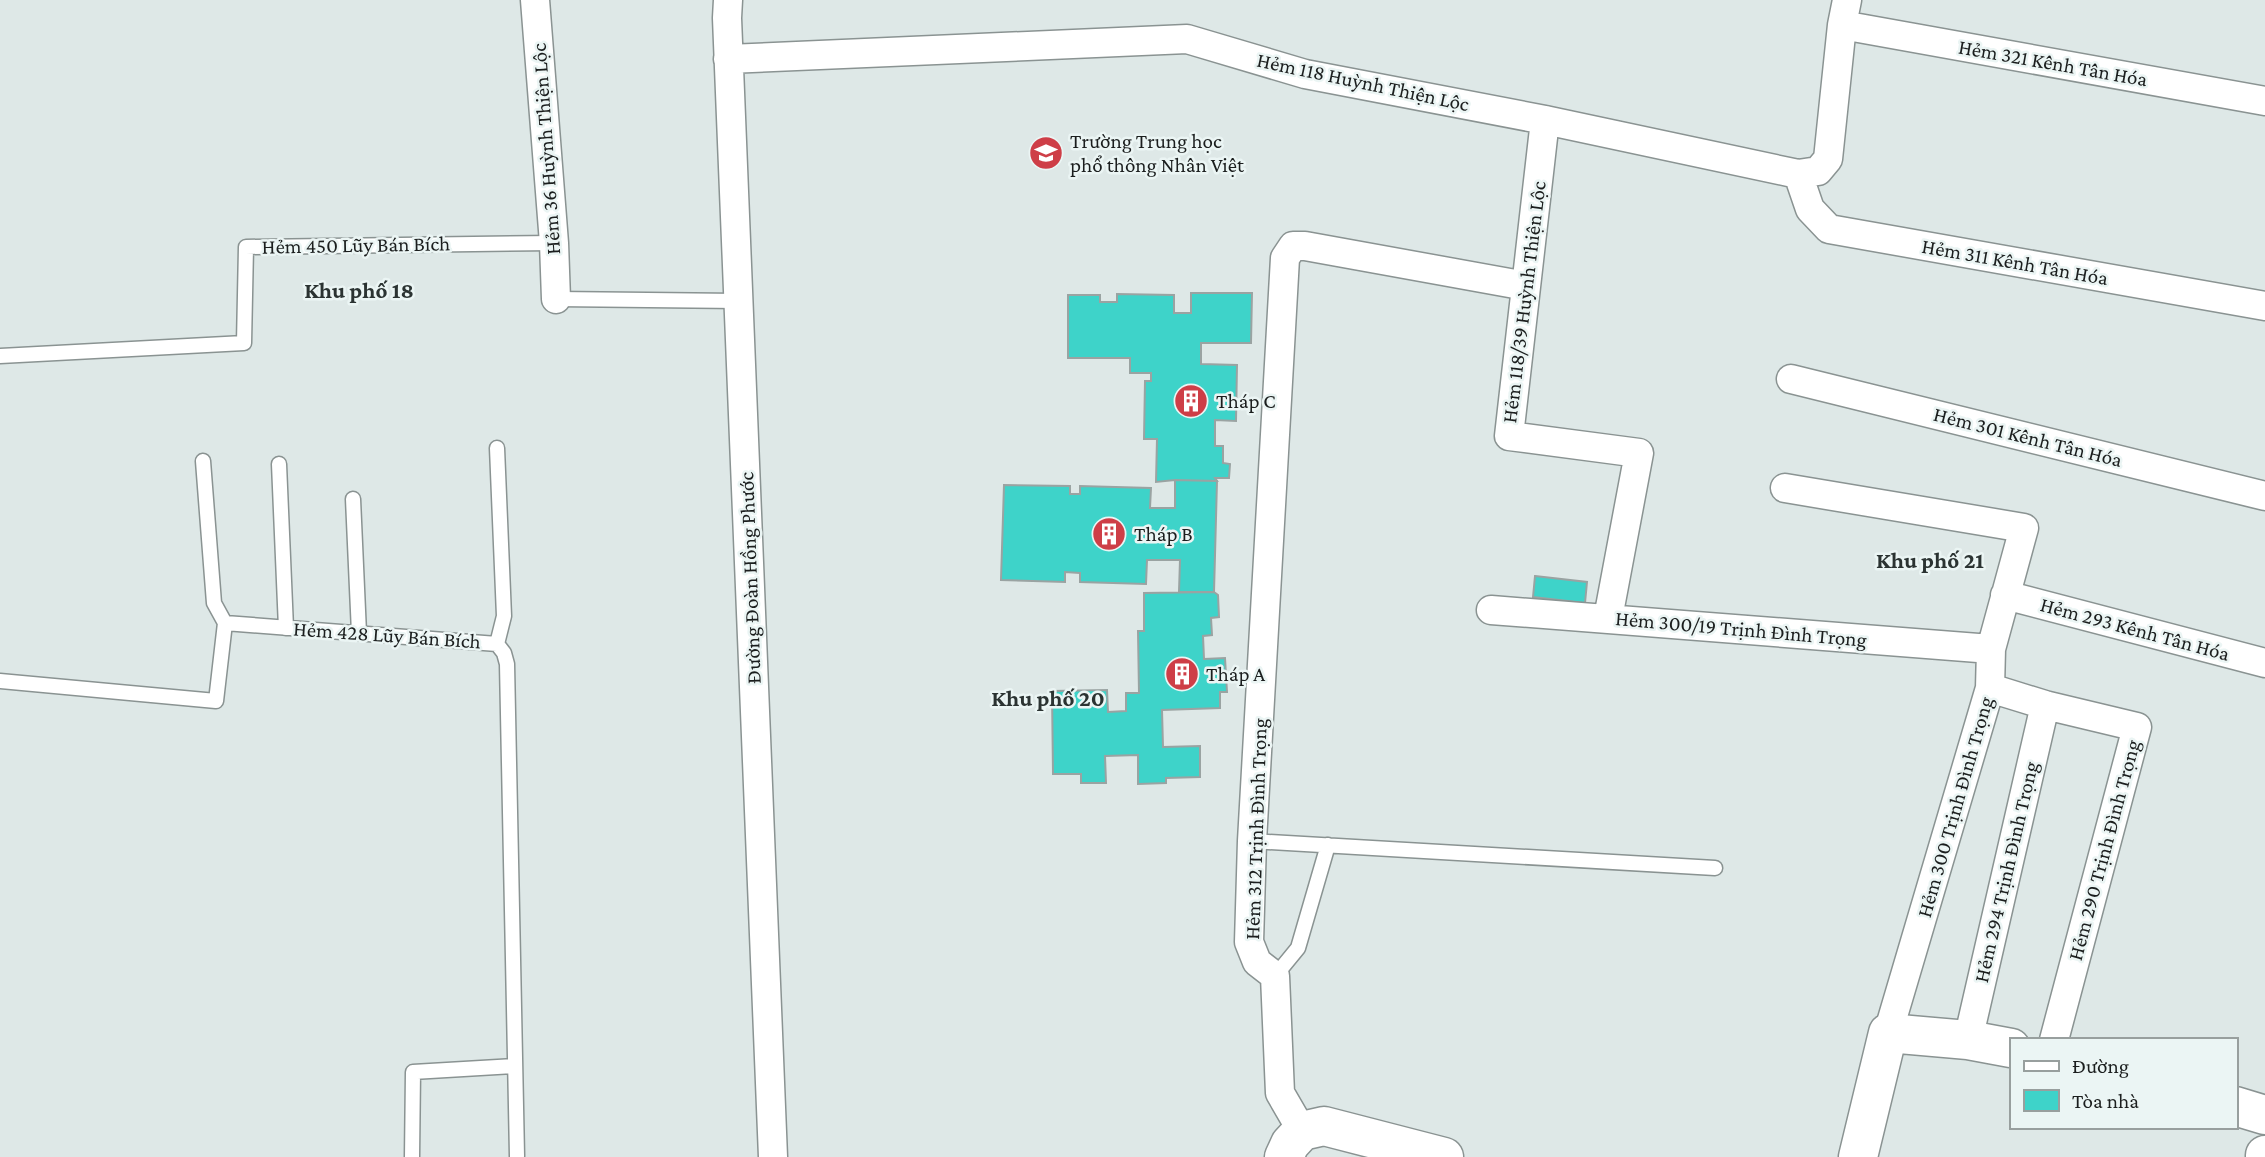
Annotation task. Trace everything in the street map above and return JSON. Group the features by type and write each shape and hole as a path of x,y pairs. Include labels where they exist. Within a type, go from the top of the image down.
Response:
{"street":[{"name":"Hẻm 36 Huỳnh Thiện Lộc","path":"535,0 556,299"},
{"name":"Đường Đoàn Hồng Phước","path":"728,0 728,59 774,1157"},
{"name":"Hẻm 321 Kênh Tân Hóa","path":"1844,12 2265,101"},
{"path":"1798,174 1818,171 1828,159 1844,12"},
{"name":"Hẻm 118 Huỳnh Thiện Lộc","path":"728,59 1187,39 1305,74 1545,120 1798,174"},
{"name":"Hẻm 118/39 Huỳnh Thiện Lộc","path":"1545,120 1508,436 1639,453 1608,618"},
{"name":"Hẻm 311 Kênh Tân Hóa","path":"1798,174 1810,209 1829,229 2265,306"},
{"name":"Hẻm 312 Trịnh Đình Trọng","path":"1275,976 1257,962 1249,942 1252,841 1285,258 1293,246 1305,246 1526,286"},
{"name":"Hẻm 301 Kênh Tân Hóa","path":"1791,379 2265,496"},
{"name":"Hẻm 300 Trịnh Đình Trọng","path":"1785,488 2024,528 1991,649 1990,688 1888,1033"},
{"name":"Hẻm 293 Kênh Tân Hóa","path":"2006,595 2265,663"},
{"name":"Hẻm 300/19 Trịnh Đình Trọng","path":"1491,610 1991,649"},
{"name":"Hẻm 290 Trịnh Đình Trọng","path":"1990,688 2045,705 2137,727 2055,1038"},
{"name":"Hẻm 294 Trịnh Đình Trọng","path":"1968,1040 2045,705"},
{"path":"1275,976 1280,1093 1293,1144 1324,1126 1444,1157"},
{"path":"1858,1157 1888,1033 1968,1040 2010,1048"},
{"path":"2237,1107 2265,1115"}],"lane":[{"name":"Hẻm 450 Lũy Bán Bích","path":"0,356 244,343 246,247 554,243"},
{"path":"556,299 739,301"},
{"path":"497,448 503,616 497,644"},
{"path":"0,681 216,701 225,623 214,603 203,461"},
{"path":"279,464 286,628"},
{"path":"353,499 359,633"},
{"name":"Hẻm 428 Lũy Bán Bích","path":"225,623 497,644 503,653 507,664 517,1156"},
{"path":"1252,841 1715,868"},
{"path":"1275,976 1298,948 1328,845"},
{"path":"412,1157 414,1072 515,1066"}],"building":[{"name":"Tháp C","path":"1191,293 1252,293 1251,343 1201,343 1201,364 1237,365 1236,421 1215,420 1215,446 1223,446 1223,463 1230,464 1229,478 1215,478 1217,481 1156,482 1157,439 1144,439 1145,381 1151,381 1151,373 1130,373 1130,358 1068,358 1068,295 1100,295 1100,302 1117,302 1117,294 1174,295 1174,313 1191,313"},
{"name":"Tháp B","path":"1175,480 1217,481 1214,592 1179,592 1180,560 1147,560 1146,584 1080,582 1080,573 1065,572 1065,582 1001,580 1004,485 1070,486 1070,494 1080,494 1080,486 1151,488 1150,508 1175,508"},
{"path":"1535,576 1587,582 1585,603 1533,597"},
{"name":"Tháp A","path":"1214,592 1218,595 1219,617 1211,618 1212,635 1203,636 1204,659 1225,658 1227,692 1220,692 1220,708 1162,710 1163,747 1200,746 1200,777 1166,778 1166,783 1138,784 1138,755 1105,756 1106,783 1081,783 1081,774 1053,774 1052,691 1107,690 1108,712 1126,711 1126,693 1139,693 1138,631 1144,631 1144,593"}],"place":[{"name":"Trường Trung học phổ thông Nhân Việt","path":"1046,153"},
{"name":"Tháp C","path":"1191,401"},
{"name":"Tháp B","path":"1109,534"},
{"name":"Tháp A","path":"1182,674"}],"district":[{"name":"Khu phố 18","path":"359,290"},
{"name":"Khu phố 21","path":"1930,560"},
{"name":"Khu phố 20","path":"1048,698"}]}
